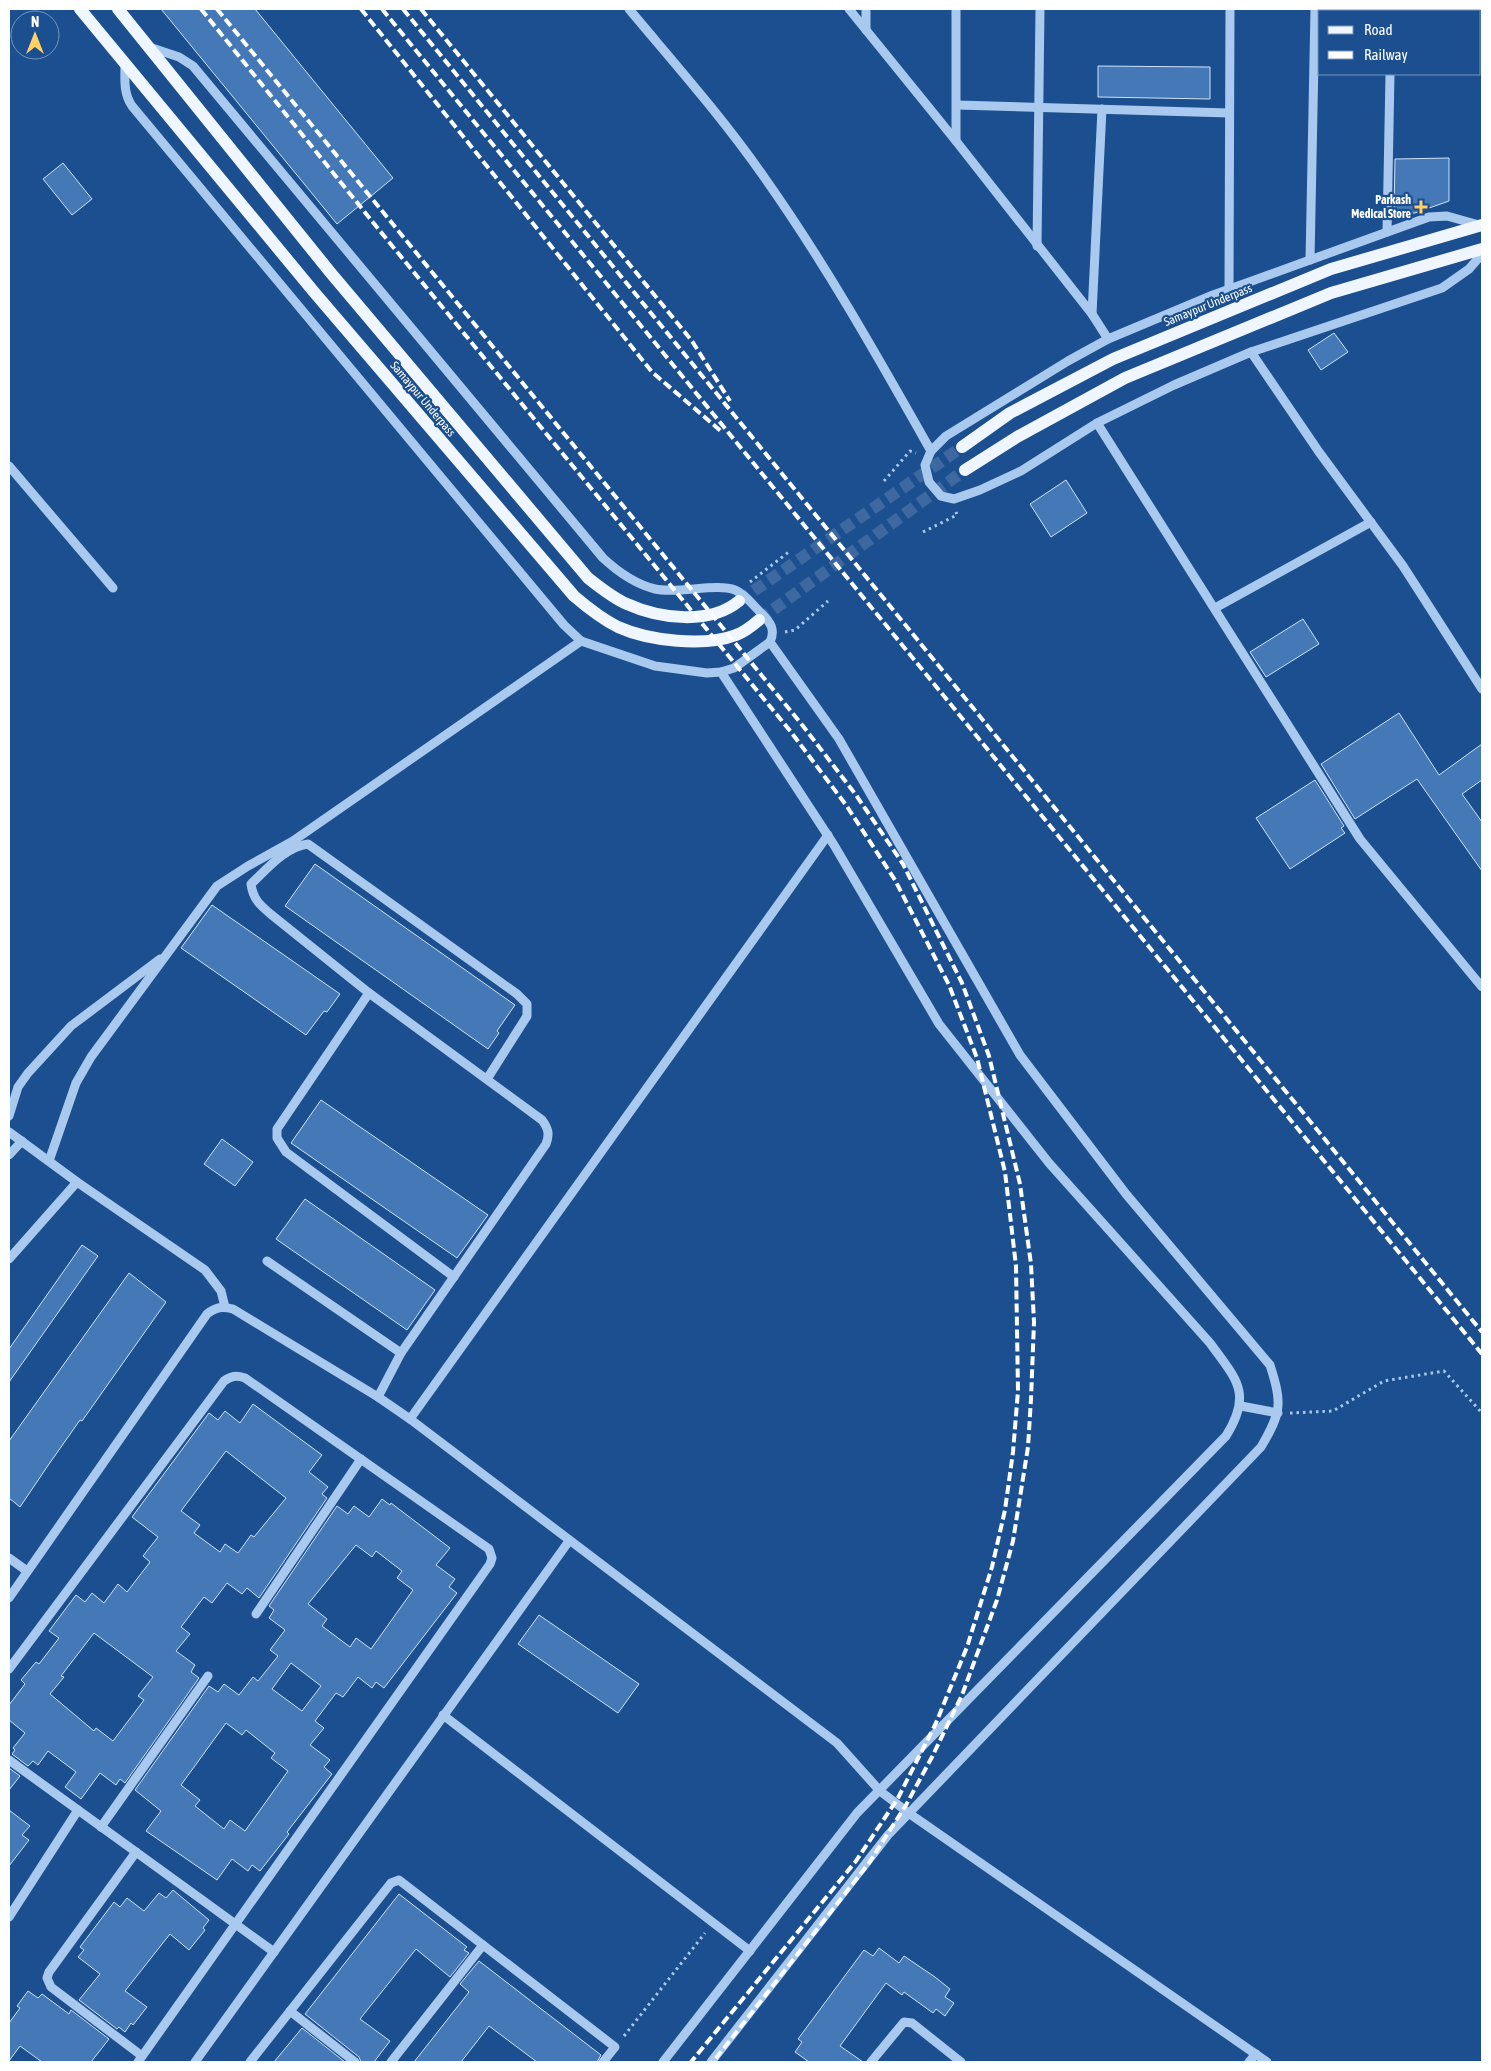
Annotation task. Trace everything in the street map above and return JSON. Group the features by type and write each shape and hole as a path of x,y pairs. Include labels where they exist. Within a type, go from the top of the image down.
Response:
{"main road":[{"name":"Samaypur Underpass","path":"80,9 321,300 574,596 612,624 655,637 684,641 720,640 743,632 759,620"},
{"name":"Samaypur Underpass","path":"118,9 330,272 588,578 627,604 654,613 684,616 716,614 729,609 739,601"},
{"name":"Samaypur Underpass","path":"962,447 1010,413 1113,359 1331,269 1482,226"},
{"path":"965,470 1017,437 1126,378 1331,293 1482,249"}],"street":[{"path":"629,9 728,128 765,178 813,250 932,451"},
{"path":"849,9 1092,314 1108,339"},
{"path":"866,9 866,30"},
{"path":"956,9 956,141"},
{"path":"1037,246 1040,9"},
{"path":"1229,289 1230,9"},
{"path":"1310,260 1315,9"},
{"path":"125,63 125,91 132,106 564,625 581,641 655,666 707,673 722,672 734,668 770,642 773,635 770,622 737,592 722,588 654,589 616,570 603,558 193,66 179,57 149,47"},
{"path":"1386,232 1390,75"},
{"path":"956,105 1229,113"},
{"path":"1092,314 1102,109"},
{"path":"1482,226 1447,216 1438,216 1386,232 1229,289 1108,339 946,436 932,451 925,465 929,482 941,496 954,499 980,490 1021,471 1097,422 1174,385 1251,352 1442,288 1469,269 1482,254"},
{"path":"1251,352 1319,452 1403,566 1482,689"},
{"path":"1097,422 1360,839 1482,987"},
{"path":"9,466 113,588"},
{"path":"1216,608 1371,522"},
{"path":"49,1161 76,1083 91,1057 170,952 216,886 293,842 581,641"},
{"path":"711,2062 888,1835 1262,1446 1278,1413 1279,1393 1270,1365 1241,1328 1126,1194 1020,1055 839,739 770,642"},
{"path":"663,2062 857,1813 1226,1436 1237,1420 1241,1406 1239,1387 1210,1343 1049,1163 939,1024 828,835 722,672"},
{"path":"410,1419 828,835"},
{"path":"378,1397 401,1354 546,1144 549,1137 548,1128 542,1120 369,993 257,903 251,884 279,858 301,845 308,844 523,998 527,1004 527,1016 487,1079"},
{"path":"9,1116 18,1088 28,1073 71,1026 170,952"},
{"path":"369,993 277,1129 277,1138 286,1152 454,1277"},
{"path":"9,1132 77,1182 205,1270 221,1291 225,1307"},
{"path":"9,1155 22,1141"},
{"path":"9,1259 77,1182"},
{"path":"267,1261 401,1354"},
{"path":"9,1598 207,1314 215,1308 225,1307 241,1313 378,1397 410,1419 837,1743 880,1790 910,1814 1267,2062"},
{"path":"9,1669 224,1381 230,1377 238,1376 245,1378 489,1549 492,1558 490,1564 140,2059 51,1987 47,1978 49,1972 136,1852"},
{"path":"1241,1406 1278,1413"},
{"path":"256,1614 361,1459"},
{"path":"195,2062 569,1541"},
{"path":"9,1558 27,1571"},
{"path":"101,1827 208,1676"},
{"path":"443,1715 750,1951"},
{"path":"9,1760 274,1952"},
{"path":"9,1917 78,1810"},
{"path":"250,2062 395,1880 403,1882 615,2047 604,2062"},
{"path":"391,2062 484,1945"},
{"path":"290,2011 355,2062"},
{"path":"871,2062 904,2022 912,2023 960,2062"},
{"path":"1249,2062 1256,2054"}],"path":[{"path":"884,481 910,451"},
{"path":"923,532 957,515"},
{"path":"752,580 790,551"},
{"path":"795,630 828,601"},
{"path":"1278,1413 1333,1411 1384,1381 1444,1371 1482,1413"},
{"path":"615,2047 713,1922"}],"building":[{"path":"161,9 255,9 393,178 337,224"},
{"path":"1098,66 1210,67 1210,99 1098,97"},
{"path":"1449,158 1449,201 1415,213 1394,213 1395,159"},
{"path":"63,163 92,199 72,215 43,179"},
{"path":"1334,333 1348,352 1321,370 1308,350"},
{"path":"1066,480 1087,513 1051,537 1030,504"},
{"path":"1303,619 1319,644 1266,677 1250,652"},
{"path":"1399,713 1439,775 1482,744 1482,780 1462,794 1482,822 1482,871 1417,779 1355,819 1321,764"},
{"path":"1315,780 1344,826 1341,828 1345,833 1290,869 1256,818"},
{"path":"315,864 515,1005 497,1031 499,1033 488,1049 285,906"},
{"path":"212,905 340,994 306,1035 181,948"},
{"path":"321,1100 488,1215 457,1258 291,1143"},
{"path":"222,1139 253,1162 235,1186 204,1164"},
{"path":"305,1199 435,1290 407,1330 276,1239"},
{"path":"82,1245 98,1256 9,1382 9,1349"},
{"path":"129,1273 166,1302 82,1421 80,1420 20,1507 9,1498 9,1441"},
{"path":"253,1404 322,1455 309,1472 328,1487 322,1494 327,1498 259,1598 247,1588 242,1594 227,1583 212,1603 204,1597 181,1627 190,1634 176,1651 195,1665 191,1672 199,1678 125,1783 120,1779 116,1785 100,1773 81,1799 65,1787 76,1772 48,1751 38,1765 33,1761 28,1766 12,1754 15,1750 13,1748 25,1733 9,1720 9,1705 25,1684 21,1680 36,1662 39,1664 59,1638 49,1631 76,1595 85,1602 92,1593 104,1603 118,1584 127,1592 150,1562 143,1556 158,1537 132,1517 209,1413 218,1420 225,1411 240,1423","holes":["226,1451 286,1498 254,1537 251,1535 238,1553 225,1544 220,1552 194,1533 200,1525 181,1511","94,1633 153,1677 138,1696 144,1700 113,1741 96,1728 94,1731 50,1694 64,1677 61,1676"]},
{"path":"382,1499 390,1505 391,1503 450,1548 436,1565 455,1579 449,1587 457,1593 384,1688 376,1682 372,1688 358,1677 343,1697 336,1693 315,1721 324,1728 310,1745 330,1760 324,1767 332,1774 287,1832 289,1834 260,1871 252,1865 248,1871 232,1859 217,1880 146,1831 161,1811 135,1790 209,1686 218,1692 224,1684 239,1695 253,1677 258,1681 278,1656 270,1650 285,1630 269,1618 274,1610 269,1606 337,1506 348,1514 354,1506 369,1517","holes":["356,1545 372,1557 376,1551 402,1571 397,1578 413,1590 371,1649 356,1638 350,1647 322,1626 327,1619 308,1604","291,1663 321,1686 302,1711 272,1689","226,1723 242,1735 246,1730 275,1753 271,1758 288,1771 245,1831 230,1820 224,1829 195,1806 200,1800 181,1785"]},
{"path":"539,1615 639,1684 618,1713 518,1644"},
{"path":"9,1768 20,1776 9,1790"},
{"path":"9,1810 30,1826 22,1835 29,1840 9,1866"},
{"path":"173,1890 209,1920 203,1928 205,1930 189,1950 170,1934 125,1991 147,2007 125,2032 119,2027 117,2029 79,2000 100,1974 78,1957 84,1950 80,1947 114,1902 120,1907 127,1898 144,1911 159,1893 166,1898"},
{"path":"399,1894 467,1947 464,1950 469,1953 450,1977 416,1949 360,2019 390,2041 374,2062 361,2062 359,2057 305,2014"},
{"path":"879,1948 899,1963 904,1956 935,1977 950,1989 945,1997 954,2003 945,2016 936,2009 933,2013 904,1992 902,1995 886,1983 840,2046 863,2062 809,2062 795,2052 802,2042 798,2039 864,1950 873,1956"},
{"path":"479,1961 601,2055 597,2062 537,2062 489,2026 461,2062 414,2062 469,1992 460,1984"},
{"path":"28,1991 38,1998 42,1994 69,2014 71,2010 109,2039 91,2062 42,2062 20,2046 9,2061 9,2023 20,2008 17,2006"},
{"path":"302,2028 345,2062 274,2062"}],"tunnel":[{"path":"739,601 962,447"},
{"path":"759,620 965,470"}],"railway":[{"path":"201,9 380,231 791,732 846,805 895,880 949,985 977,1058 1005,1172 1016,1266 1018,1391 1013,1452 1005,1510 992,1567 967,1647 936,1723 898,1798 856,1861 691,2062"},
{"path":"217,9 803,726 856,795 903,864 962,983 989,1056 1020,1184 1031,1264 1034,1322 1031,1399 1028,1447 1013,1541 997,1600 962,1695 906,1805 869,1863 713,2062"},
{"path":"361,9 652,372 722,432"},
{"path":"382,9 1482,1354"},
{"path":"403,9 1482,1332"},
{"path":"421,9 692,341 730,401"}],"place":[{"name":"Parkash Medical Store","path":"1421,207"}]}
